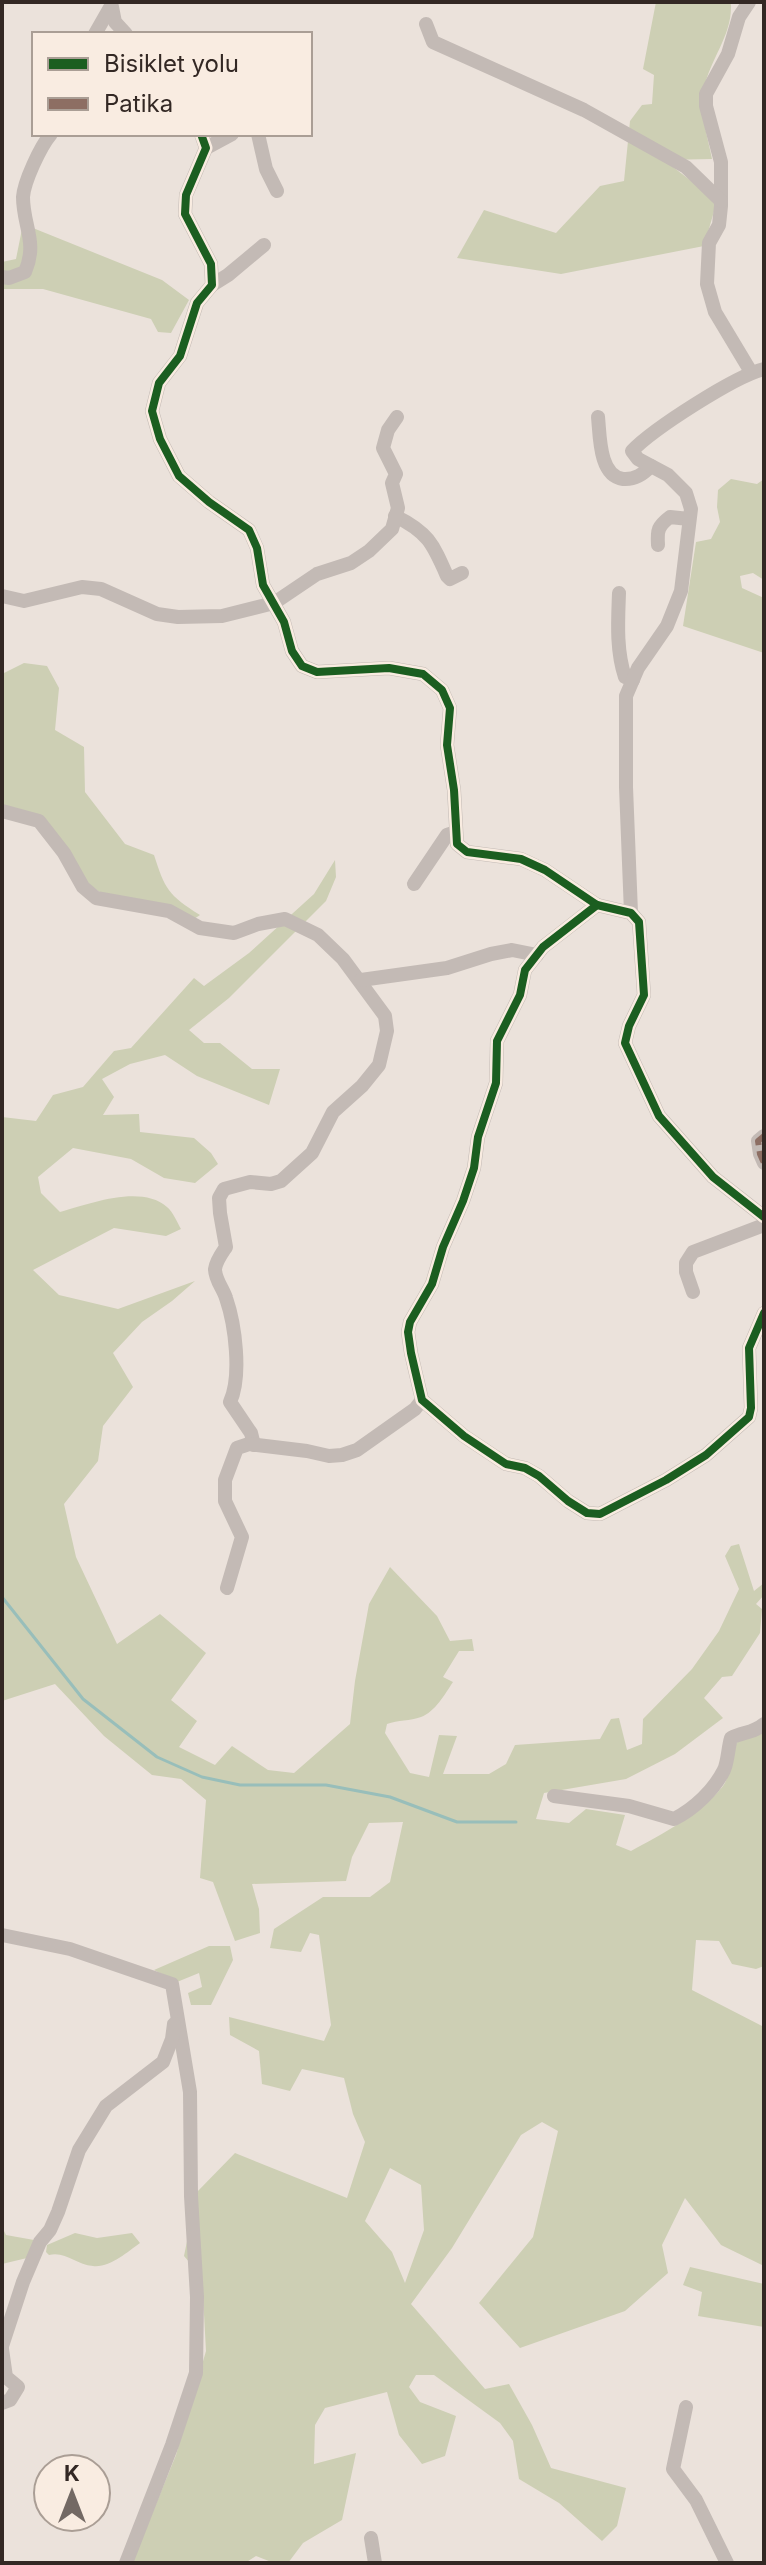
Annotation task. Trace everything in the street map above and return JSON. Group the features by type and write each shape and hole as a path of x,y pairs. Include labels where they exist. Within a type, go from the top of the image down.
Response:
{"street":[{"path":"631,913 626,696 638,668 667,626 681,591 691,509 686,493 668,475 638,459 632,451 639,443 758,371 715,312 707,284 709,243 719,225 721,162 706,106 706,94 728,54 739,17 749,2"},
{"path":"96,32 111,4"},
{"path":"111,4 115,22 124,32"},
{"path":"426,24 433,42 584,110 686,167 721,201"},
{"path":"2,277 9,278 25,272 31,259 31,236 23,195 36,158 50,136"},
{"path":"212,285 211,264 185,214 186,195 203,141 224,136"},
{"path":"258,136 266,169 277,191"},
{"path":"264,245 212,285 197,303 180,356 159,383 152,411 160,439 179,476 249,530 257,548 263,585 284,622 292,651 302,666 317,672 389,668 423,674 442,690 450,708 447,745 454,790 457,844 467,852 521,859 545,870 597,905 631,913 639,922 644,995 629,1026 625,1043 659,1116 713,1177 764,1217"},
{"path":"2,596 24,601 82,587 101,589 157,614 178,617 222,616 274,603 317,574 351,563 392,529 398,508 392,483 396,474 383,448 388,430 397,417"},
{"path":"598,417 603,452 611,474 617,478 631,479 651,466"},
{"path":"395,516 426,535 450,579 462,573"},
{"path":"658,545 659,525 670,517 689,519"},
{"path":"619,593 621,665 625,677 633,680"},
{"path":"2,811 39,821 64,853 83,887 96,898 169,911 200,928 234,933 285,919 318,935 361,980 385,1016 387,1031 379,1065 362,1086 333,1112 312,1153 281,1181 271,1184 250,1182 224,1189 219,1198 226,1247 215,1269 226,1297 237,1359 237,1379 230,1402 251,1433 254,1445"},
{"path":"414,884 447,835 456,832"},
{"path":"597,905 543,947 525,970 520,995 497,1041 496,1083 478,1137 474,1168 432,1284 410,1322 408,1332 422,1400 464,1436 495,1457 539,1476 587,1513 600,1514 706,1455 749,1417 749,1348 764,1313"},
{"path":"361,980 447,968 512,950 537,955"},
{"path":"764,1136 758,1141 764,1163"},
{"path":"693,1292 686,1263 693,1252 764,1225"},
{"path":"227,1588 242,1537 225,1501 225,1480 237,1448 254,1445 329,1456 342,1455 357,1450 415,1409 422,1400"},
{"path":"751,1408 764,1418"},
{"path":"554,1796 629,1806 674,1819 686,1813 712,1788 725,1768 731,1738 756,1731 764,1724"},
{"path":"2,1935 70,1949 172,1984 190,2092 191,2196 197,2297 196,2373 126,2563"},
{"path":"2,2403 10,2400 18,2387 6,2377 3,2341 40,2242 50,2230 58,2212 79,2150 106,2106 163,2062 172,2039 176,2009"},
{"path":"686,2407 673,2469 696,2500 727,2563"},
{"path":"371,2538 375,2563"}],"green space":[{"path":"656,2 730,2 731,5 728,27 707,78 703,97 712,159 664,160 717,201 704,246 561,274 457,258 484,210 556,233 600,186 624,181 630,121 642,105 652,104 654,75 643,69"},
{"path":"23,224 162,280 189,300 171,333 158,332 151,319 43,289 2,289 2,262 16,259"},
{"path":"731,479 757,484 764,479 764,580 753,573 740,576 742,588 764,598 764,653 683,626 696,542 711,539 720,522 718,490"},
{"path":"24,663 47,666 59,688 55,730 84,747 85,792 125,844 154,855 169,890 200,915 194,919 104,895 84,881 62,842 2,806 2,674"},
{"path":"335,860 336,877 326,901 229,998 189,1030 204,1043 220,1043 252,1069 280,1069 269,1105 197,1076 165,1055 130,1064 102,1079 114,1097 103,1115 139,1114 140,1132 194,1138 218,1164 195,1183 164,1178 131,1159 73,1148 38,1177 41,1193 60,1212 115,1198 143,1197 167,1207 181,1229 166,1236 114,1228 33,1270 59,1295 118,1309 195,1281 142,1322 113,1353 133,1387 103,1426 98,1461 64,1504 76,1557 117,1644 160,1614 206,1653 171,1700 197,1721 179,1747 215,1765 232,1746 268,1770 294,1773 350,1724 369,1604 390,1567 437,1616 450,1641 472,1639 474,1651 459,1651 443,1677 453,1682 435,1707 421,1717 387,1724 385,1733 410,1773 429,1777 439,1735 457,1736 443,1774 489,1774 506,1764 515,1745 600,1739 611,1719 619,1718 627,1750 642,1744 643,1719 692,1669 719,1631 739,1589 725,1556 731,1546 739,1544 754,1591 764,1583 764,1595 756,1604 762,1609 760,1633 732,1676 722,1677 704,1698 723,1718 675,1754 626,1779 544,1793 536,1819 569,1823 586,1809 625,1815 616,1845 631,1851 703,1806 726,1781 736,1743 764,1733 764,1966 756,1969 732,1964 719,1941 696,1940 692,1990 764,2027 764,2266 721,2245 685,2198 662,2245 668,2273 625,2311 520,2348 479,2303 533,2237 558,2131 542,2122 521,2135 452,2248 411,2304 485,2389 509,2384 551,2468 626,2488 617,2526 602,2541 559,2503 519,2479 513,2441 500,2423 434,2375 416,2375 409,2387 420,2402 456,2416 445,2456 422,2464 399,2435 387,2392 325,2408 315,2425 314,2464 356,2453 342,2520 303,2543 288,2563 274,2563 256,2556 245,2563 132,2563 176,2455 206,2351 202,2277 184,2256 197,2192 235,2153 347,2198 365,2142 353,2114 344,2078 302,2069 290,2091 262,2084 259,2051 230,2035 229,2017 324,2041 331,2025 319,1935 310,1933 301,1952 270,1948 274,1929 323,1897 370,1897 390,1882 403,1822 369,1823 352,1857 346,1881 252,1884 259,1909 260,1933 235,1941 213,1882 200,1878 206,1800 181,1779 152,1775 104,1736 55,1684 2,1701 2,1117 36,1121 53,1095 83,1087 114,1051 131,1048 194,978 204,986 249,953 314,894","holes":["390,2168 421,2185 424,2230 405,2283 392,2252 365,2221"]},
{"path":"209,1946 230,1946 233,1960 211,2005 191,2005 188,1993 202,1987 199,1973 177,1982 154,1970"},
{"path":"2,2227 6,2235 34,2240 27,2258 2,2264"},
{"path":"75,2233 97,2238 132,2233 140,2243 118,2259 99,2266 46,2252 47,2245"},
{"path":"690,2267 764,2284 764,2327 698,2316 702,2292 683,2285"}],"waterway":[{"path":"2,1597 83,1699 157,1757 202,1777 240,1785 326,1785 390,1797 457,1822 516,1822"}],"marked path":[{"path":"764,1136 758,1141 764,1163"}],"cycle path":[{"path":"202,136 206,148 186,195 185,214 211,264 212,285 197,303 180,356 159,383 152,411 160,439 179,476 249,530 257,548 263,585 284,622 292,651 302,666 317,672 389,668 423,674 442,690 450,708 447,745 454,790 457,844 467,852 521,859 545,870 597,905 631,913 639,922 644,995 629,1026 625,1043 659,1116 713,1177 764,1217"},
{"path":"597,905 543,947 525,970 520,995 497,1041 496,1083 478,1137 474,1168 432,1284 410,1322 411,1353 422,1400 464,1436 506,1464 525,1468 587,1513 600,1514 706,1455 749,1417 749,1348 764,1313"}]}
